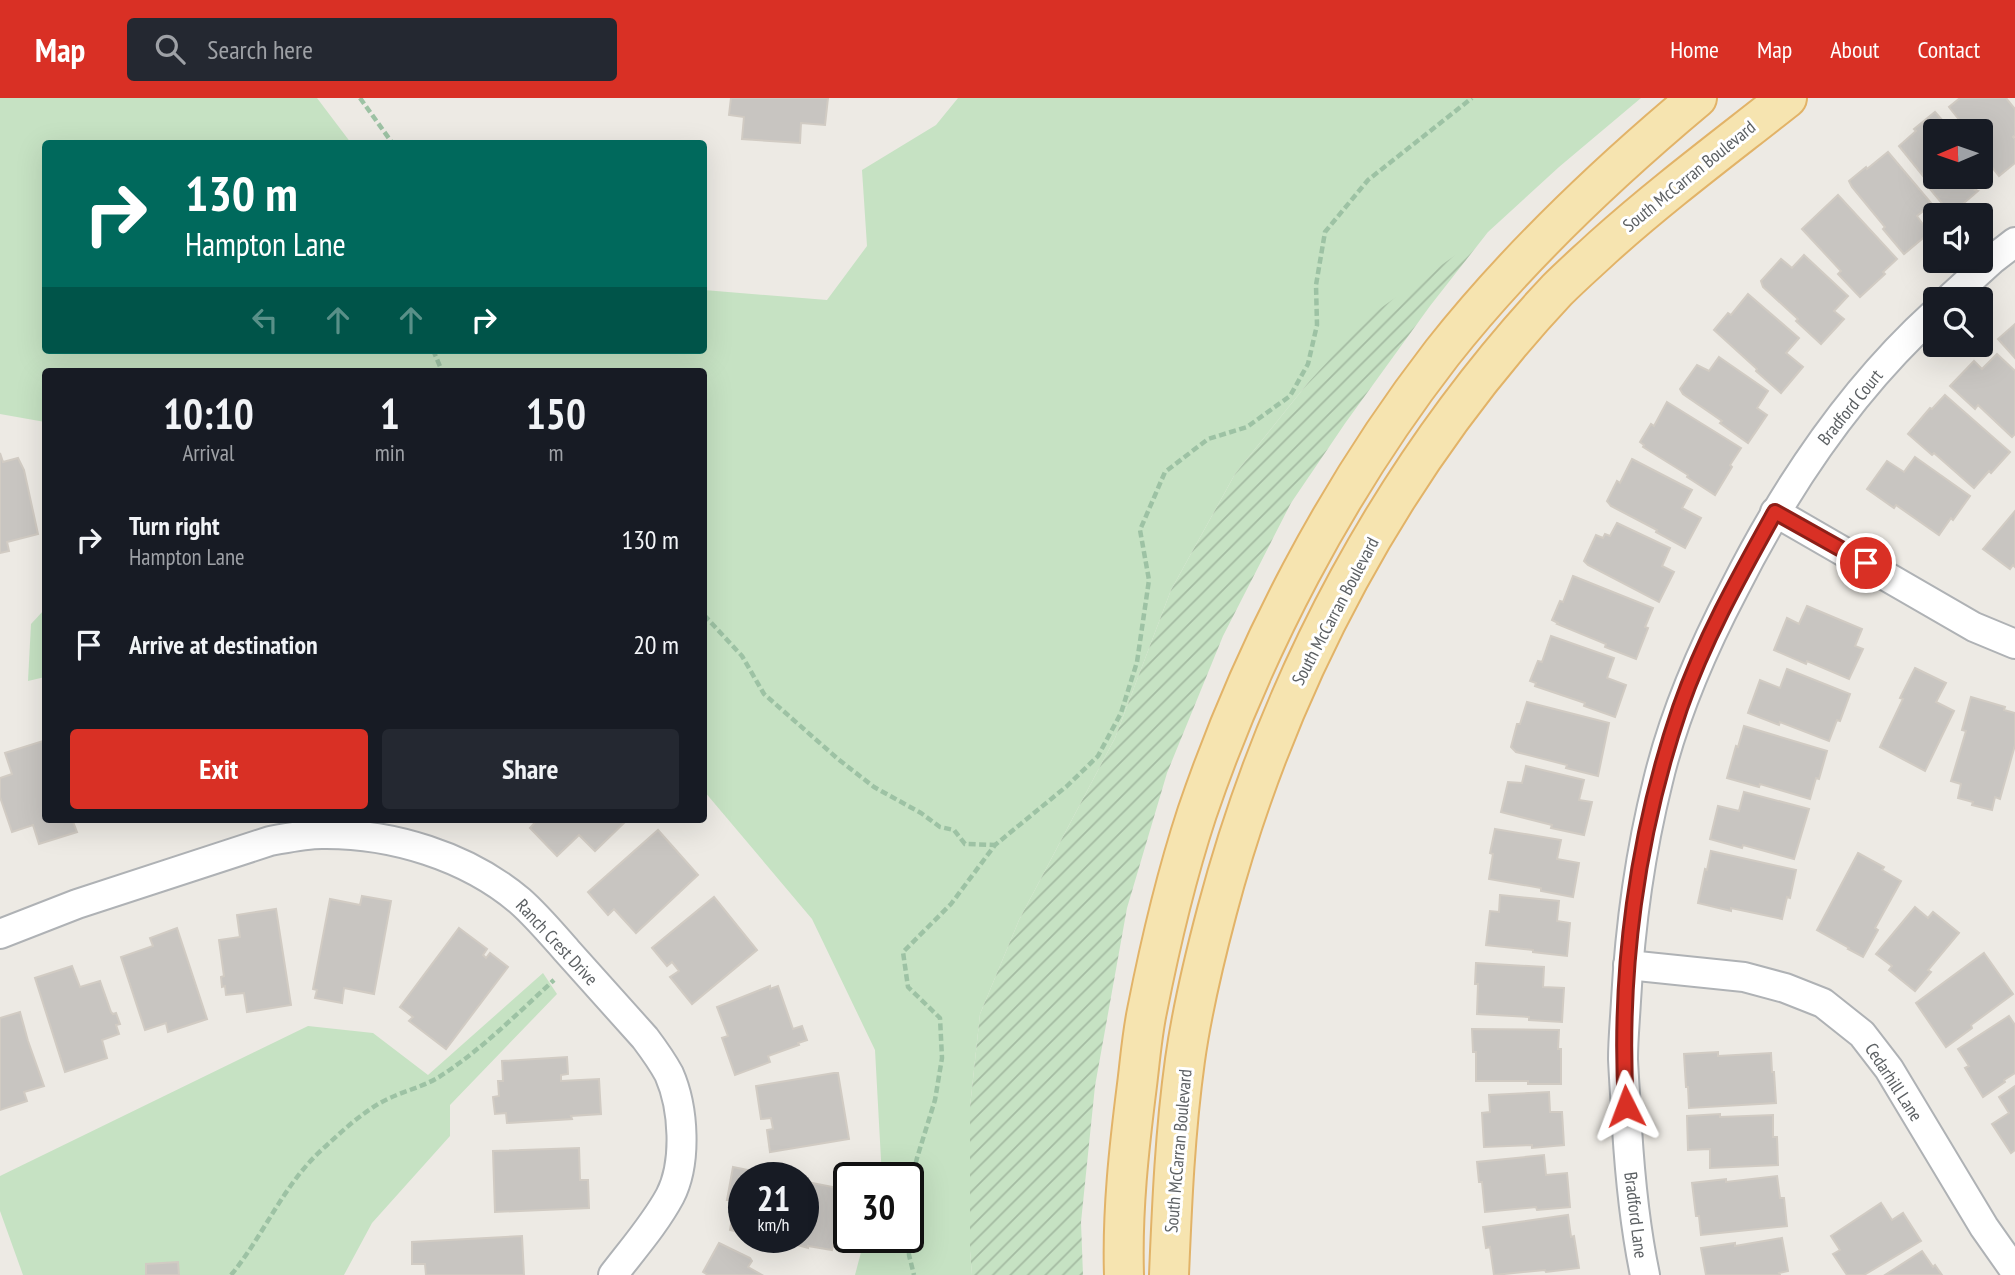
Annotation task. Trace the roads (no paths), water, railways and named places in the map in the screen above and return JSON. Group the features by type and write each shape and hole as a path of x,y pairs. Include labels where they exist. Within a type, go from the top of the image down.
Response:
{"main road":[{"path":"1124,1275 1128,1157 1145,1026 1178,877 1220,750 1246,686 1296,581 1387,428 1443,352 1570,210 1697,98"},
{"name":"South McCarran Boulevard","path":"1170,1275 1172,1177 1185,1059 1205,957 1231,857 1262,765 1307,657 1355,566 1412,471 1489,367 1559,288 1639,215 1787,98"}],"street":[{"path":"1962,287 2015,242"},
{"name":"Bradford Court","path":"1775,512 1839,417 1880,368 1923,325"},
{"path":"1775,512 1974,627 2015,643"},
{"name":"Bradford Lane","path":"1645,1275 1637,1239 1623,1058 1629,941 1641,863 1658,779 1681,706 1714,627 1775,512"},
{"name":"Ranch Crest Drive","path":"0,934 77,904 270,841 319,834 378,838 408,845 474,870 518,898 530,909 645,1038 670,1077 680,1116 682,1139 680,1159 670,1195 613,1275"},
{"name":"Cedarhill Lane","path":"1628,965 1744,977 1785,988 1824,1003 1862,1034 1889,1069 1984,1227 2015,1271"}]}
